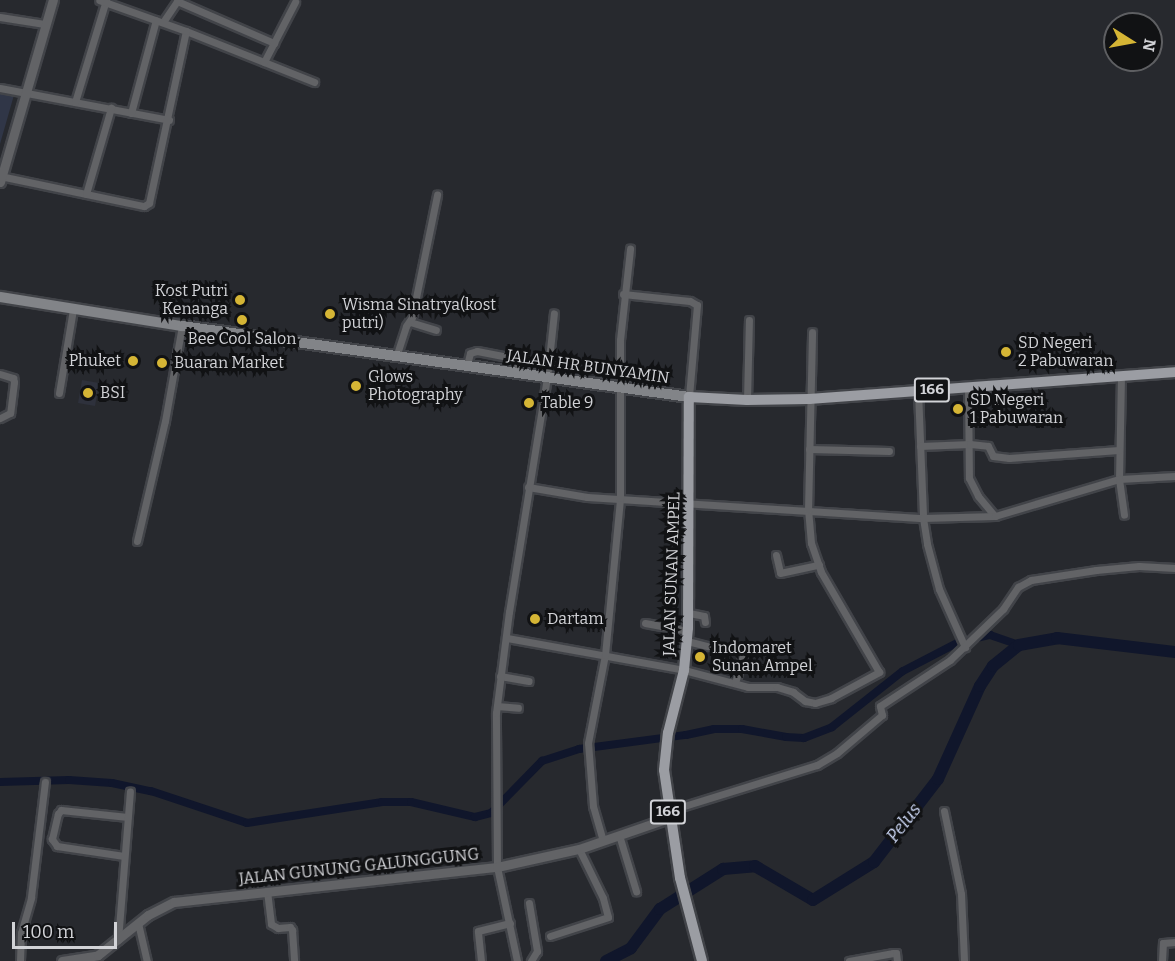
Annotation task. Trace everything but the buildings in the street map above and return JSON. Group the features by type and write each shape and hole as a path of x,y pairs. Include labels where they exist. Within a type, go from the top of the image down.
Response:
{"main road":[{"name":"JALAN HR BUNYAMIN","path":"0,297 182,326 397,354 547,378 689,396 747,400 809,399 1175,372"},
{"name":"JALAN SUNAN AMPEL","path":"689,396 689,612 684,669 668,733 664,770 680,878 702,961"}],"street":[{"path":"53,0 44,24 1,178 147,207 169,120 186,31"},
{"path":"75,102 103,1 314,82"},
{"path":"130,112 160,21 177,1 274,43"},
{"path":"264,62 296,2"},
{"path":"0,17 44,24"},
{"path":"0,88 169,120"},
{"path":"86,194 111,108"},
{"path":"397,354 406,326 410,322 437,195"},
{"path":"603,841 593,806 588,743 605,655 620,498 619,386 623,294 630,249"},
{"path":"623,294 690,301 697,304 689,396"},
{"path":"59,393 73,309"},
{"path":"517,961 497,867 495,803 497,706 528,487 547,378 554,313"},
{"path":"747,400 749,320"},
{"path":"410,322 436,330"},
{"path":"137,540 165,421 182,326"},
{"path":"507,638 684,669 748,687 777,687 793,692 805,701 815,703 831,698 879,672 819,565 811,543 808,511 812,332"},
{"path":"0,374 13,378 14,382 10,414 4,419 0,418"},
{"path":"1121,376 1119,479 1124,515"},
{"path":"968,387 969,478 978,496 995,516"},
{"path":"918,391 923,518 939,589 965,647"},
{"path":"920,446 970,444 988,446 995,457 1010,458 1119,450"},
{"path":"809,449 889,451"},
{"path":"528,487 587,496 689,501 718,507 923,518 995,516 1119,479 1175,477"},
{"path":"776,555 780,573 819,565"},
{"path":"669,814 820,763 837,753 882,715 880,706 950,660 1003,609 1018,587 1031,580 1096,570 1175,568"},
{"path":"689,612 704,616 705,622"},
{"path":"645,623 687,636 707,646"},
{"path":"735,683 742,658"},
{"path":"500,676 529,681"},
{"path":"497,706 518,708"},
{"path":"20,961 21,933 31,897 45,782"},
{"path":"118,940 130,791"},
{"path":"124,856 57,846 52,839 61,810 128,817"},
{"path":"944,811 961,894 964,961"},
{"name":"JALAN GUNUNG GALUNGGUNG","path":"62,961 98,955 162,906 174,902 497,867 579,849 669,814"},
{"path":"619,835 636,891"},
{"path":"550,936 608,917 603,898 579,849"},
{"path":"267,891 271,924 278,928 290,927 294,961"},
{"path":"529,903 537,951 531,961"},
{"path":"138,923 147,961"},
{"path":"481,961 478,931 510,923"},
{"path":"1162,961 1163,943 1175,942"},
{"path":"849,961 896,953 897,961"}],"shaded area":[{"path":"0,92 14,95 0,144"},
{"name":"BSI","path":"82,380 99,383 95,406 78,403"}],"waterway":[{"path":"0,782 69,780 112,783 151,791 247,823 382,802 411,802 475,817 491,813 542,761 579,749 686,735 714,729 742,729 804,738 832,727 903,671 959,642 990,635 1019,645"},
{"name":"Pelus","path":"606,961 631,948 660,909 723,869 755,866 813,900 874,862 938,779 980,686 993,666 1019,645 1057,638 1175,652"}],"place":[{"name":"Kost Putri Kenanga","path":"240,300"},
{"name":"Wisma Sinatrya(kost putri)","path":"330,314"},
{"name":"Bee Cool Salon","path":"242,320"},
{"name":"SD Negeri 2 Pabuwaran","path":"1006,352"},
{"name":"Phuket","path":"133,361"},
{"name":"Buaran Market","path":"162,363"},
{"name":"Glows Photography","path":"356,386"},
{"name":"BSI","path":"88,393"},
{"name":"Table 9","path":"529,403"},
{"name":"SD Negeri 1 Pabuwaran","path":"958,409"},
{"name":"Dartam","path":"535,619"},
{"name":"Indomaret Sunan Ampel","path":"700,657"}]}
